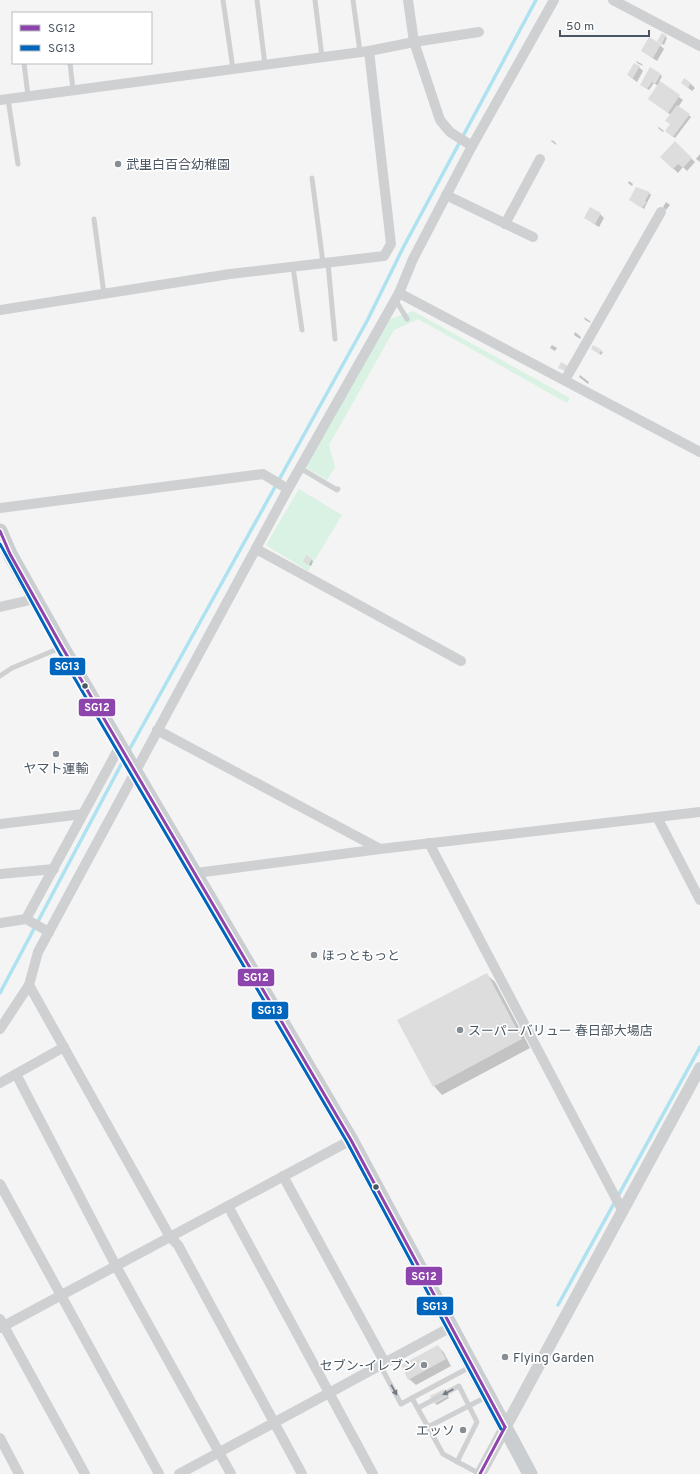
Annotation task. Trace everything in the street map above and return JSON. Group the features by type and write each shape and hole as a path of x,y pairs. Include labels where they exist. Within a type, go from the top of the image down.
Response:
{"main road":[{"path":"0,531 10,554 62,647 196,873 351,1140 530,1474"}],"street":[{"path":"408,0 414,42 440,120 450,132 472,146"},
{"path":"0,1029 29,985 38,952 288,489 397,296 413,259 446,195 554,0"},
{"path":"612,0 700,46"},
{"path":"4,100 364,52 414,42 479,32"},
{"path":"0,310 230,274 384,256 391,244 364,52"},
{"path":"505,224 540,159"},
{"path":"446,195 532,237"},
{"path":"566,380 661,212"},
{"path":"397,296 566,380 700,452"},
{"path":"0,508 263,474 288,489"},
{"path":"256,548 461,661"},
{"path":"0,607 35,599"},
{"path":"157,730 380,849"},
{"path":"26,919 120,746"},
{"path":"196,873 429,843 700,812"},
{"path":"0,824 84,814"},
{"path":"657,817 700,900"},
{"path":"429,843 621,1211"},
{"path":"0,874 54,869"},
{"path":"0,923 26,919 49,932"},
{"path":"29,985 170,1237 178,1245 302,1474"},
{"path":"0,1083 64,1047"},
{"path":"480,1474 621,1211 700,1068"},
{"path":"16,1074 116,1266 231,1474"},
{"path":"85,1474 1,1324 62,1295 351,1140"},
{"path":"283,1176 382,1364"},
{"path":"0,1184 62,1295 158,1474"},
{"path":"228,1206 373,1474"},
{"path":"179,1474 451,1327"},
{"path":"0,1438 19,1474"}],"lane":[{"path":"223,0 233,69"},
{"path":"257,0 265,65"},
{"path":"315,0 322,57"},
{"path":"354,0 364,52"},
{"path":"24,64 28,96"},
{"path":"70,64 73,90"},
{"path":"4,100 18,164"},
{"path":"312,178 325,263 334,339"},
{"path":"94,219 104,294"},
{"path":"293,267 302,330"},
{"path":"397,296 407,319"},
{"path":"300,468 337,490 338,489"},
{"path":"0,676 12,668 62,647"},
{"path":"382,1364 401,1404 433,1384 472,1366"},
{"path":"418,1408 459,1386 477,1422 457,1462"},
{"path":"428,1427 488,1396"},
{"path":"412,1398 443,1454 480,1474"}],"green space":[{"path":"413,311 570,398 567,403 418,319 394,330 329,445 335,467 327,480 305,467 388,320"},
{"path":"299,489 342,515 308,571 266,545"}],"building":[{"path":"662,33 666,35 662,44 657,41"},
{"path":"649,37 661,44 653,58 641,51"},
{"path":"634,63 640,66 633,78 627,75"},
{"path":"650,67 661,74 655,84 652,82 647,89 640,85"},
{"path":"684,78 691,83 688,88 681,83"},
{"path":"660,81 680,95 668,113 648,99"},
{"path":"677,105 690,114 673,137 665,131 670,124 665,121"},
{"path":"675,141 692,158 683,168 678,164 673,169 660,157"},
{"path":"636,187 650,192 645,201 647,202 642,208 629,200"},
{"path":"590,207 601,213 595,224 584,218"},
{"path":"593,345 602,350 599,354 591,349"},
{"path":"561,362 568,366 565,371 558,368"},
{"path":"306,555 312,559 309,565 303,562"},
{"name":"スーパーバリュー 春日部大場店","path":"487,973 522,1039 433,1087 397,1020"},
{"path":"438,1345 446,1359 408,1380 401,1365"},
{"path":"444,1389 448,1396 434,1404 430,1396"}],"waterway":[{"path":"128,752 367,321 404,246 536,0"},
{"path":"0,993 123,761"},
{"path":"558,1305 700,1047"}],"transit line":[{"name":"SG12","path":"0,531 10,554 62,647 351,1140 505,1427"},
{"name":"SG13","path":"0,544 58,650 347,1142 501,1429"},
{"name":"SG12","path":"480,1474 505,1427"}],"place":[{"name":"武里白百合幼稚園","path":"118,164"},
{"name":"ヤマト運輸","path":"56,754"},
{"name":"ほっともっと","path":"314,955"},
{"name":"スーパーバリュー 春日部大場店","path":"460,1030"},
{"name":"Flying Garden","path":"505,1357"},
{"name":"セブン-イレブン","path":"424,1365"},
{"name":"エッソ","path":"463,1430"}]}
